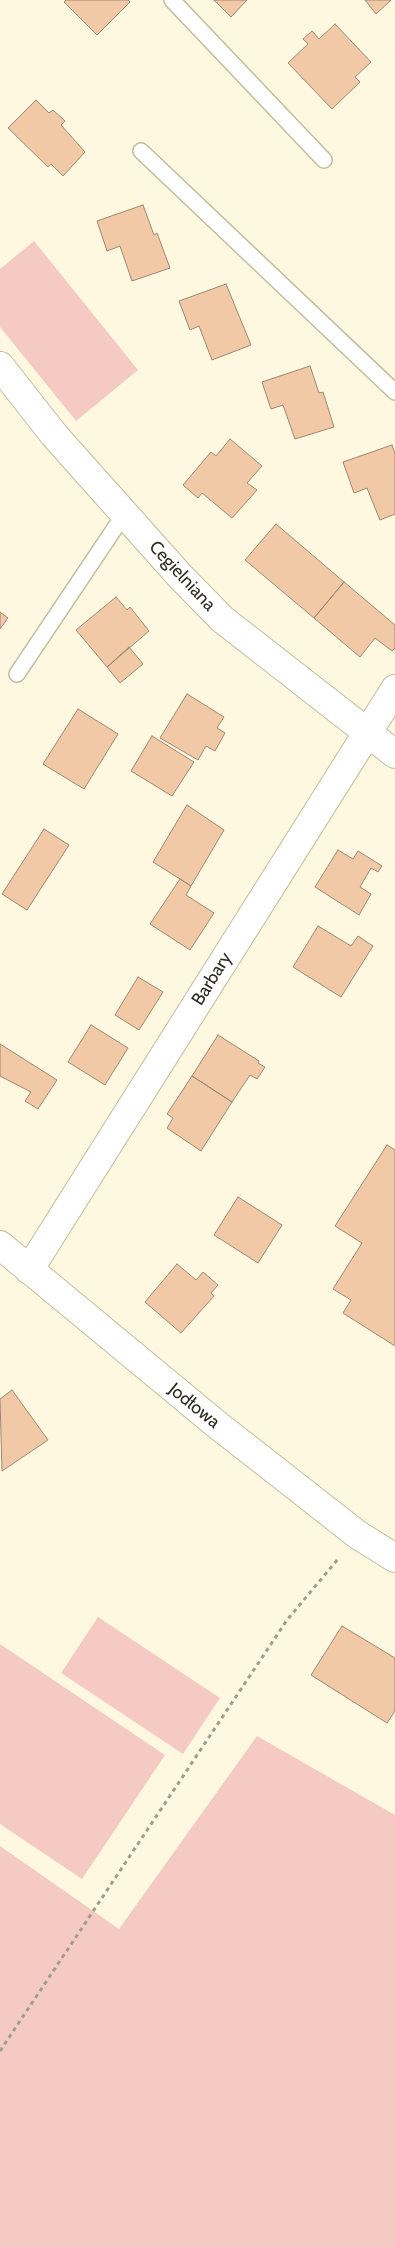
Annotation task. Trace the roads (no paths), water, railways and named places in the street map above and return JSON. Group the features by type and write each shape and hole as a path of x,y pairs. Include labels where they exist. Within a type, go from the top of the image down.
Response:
{"street":[{"name":"Cegielniana","path":"0,366 55,436 180,576 222,619 395,754"},
{"name":"Barbary","path":"29,1270 395,690"},
{"name":"Jodłowa","path":"0,1245 215,1424 358,1535 395,1558"}],"lane":[{"path":"172,0 324,160"},
{"path":"141,151 395,392"},
{"path":"16,674 125,513"}]}
